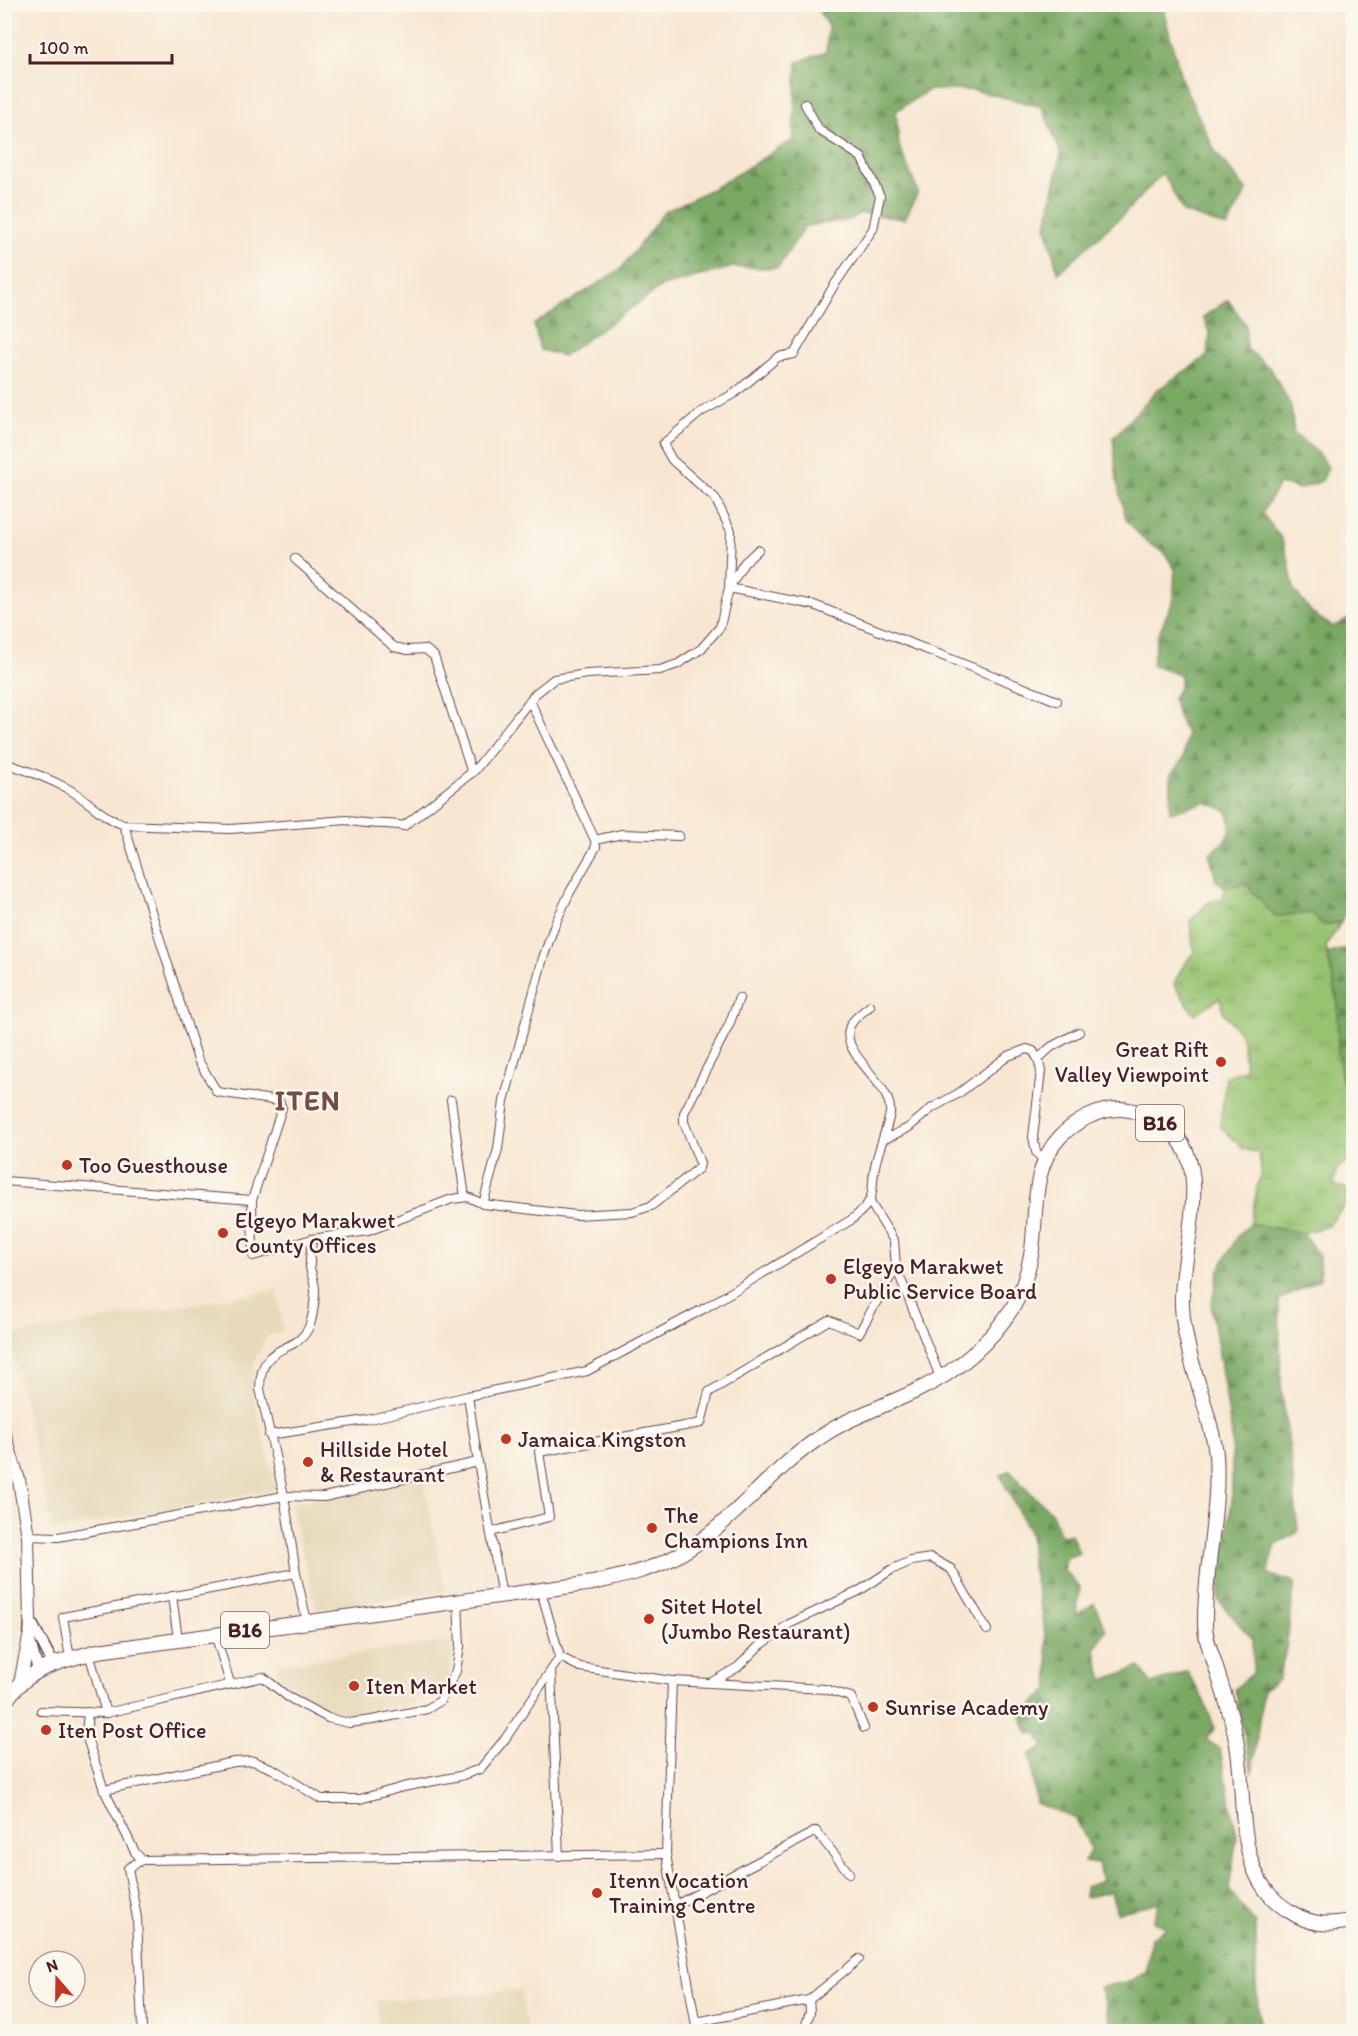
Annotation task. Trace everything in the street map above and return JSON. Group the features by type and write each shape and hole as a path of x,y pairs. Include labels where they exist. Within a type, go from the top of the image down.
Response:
{"main road":[{"name":"B16","path":"4,1703 20,1683 38,1670 53,1663 89,1653 541,1591 615,1578 667,1560 694,1545 819,1438 853,1419 923,1388 956,1368 992,1338 1016,1301 1031,1254 1039,1175 1055,1142 1073,1124 1098,1113 1121,1108 1143,1114 1165,1125 1175,1134 1187,1151 1193,1178 1193,1210 1181,1288 1182,1313 1191,1360 1215,1444 1217,1461 1204,1629 1236,1738 1247,1848 1257,1880 1277,1904 1303,1921 1330,1925 1353,1921"},
{"path":"4,1432 19,1480 28,1536 30,1620"},
{"path":"20,1683 29,1638"}],"street":[{"path":"4,763 33,772 70,790 113,822 124,825 224,829 347,820 365,825 404,826 472,773 535,694 554,679 587,674 660,670 678,664 701,649 720,627 729,588 731,531 715,498 672,460 663,444 701,411 735,393 778,357 794,354 833,287 873,229 880,196 861,157 819,130 805,104"},
{"path":"729,588 744,563 758,550"},
{"path":"295,559 394,647 408,650 425,648 434,656 472,773"},
{"path":"729,588 814,605 1057,701"},
{"path":"483,1204 498,1149 504,1101 543,958 570,892 596,847 595,840 530,701"},
{"path":"124,825 198,1059 217,1092 279,1101 282,1108 252,1200 253,1256 312,1239 368,1231 452,1199 465,1197 483,1204 576,1215 626,1213 651,1206 699,1168 700,1163 684,1122 684,1113 729,1025 740,998"},
{"path":"595,840 622,834 679,836"},
{"path":"269,1435 366,1420 587,1371 705,1308 851,1221 865,1210 874,1192 876,1160 891,1105 882,1088 859,1059 849,1040 849,1027 857,1016 870,1006"},
{"path":"1038,1059 1051,1047 1079,1032"},
{"path":"883,1140 908,1128 932,1108 959,1093 1008,1056 1027,1049 1033,1051 1041,1071 1033,1137 1036,1152 1045,1161"},
{"path":"451,1100 465,1197"},
{"path":"4,1181 252,1200"},
{"path":"870,1202 894,1241 896,1267 940,1377"},
{"path":"307,1622 284,1496 260,1389 260,1373 269,1358 299,1338 310,1324 315,1289 310,1265 312,1239"},
{"path":"491,1532 549,1517 539,1452 701,1423 709,1392 829,1320 859,1333 896,1267"},
{"path":"468,1396 502,1596"},
{"path":"28,1536 58,1537 284,1496 324,1497 478,1462"},
{"path":"710,1683 738,1667 757,1648 789,1624 859,1591 891,1570 911,1561 931,1558 951,1569 987,1630"},
{"path":"70,1658 63,1617 297,1573"},
{"path":"541,1591 560,1657 580,1667 672,1681 825,1689 851,1697 864,1728"},
{"path":"171,1596 178,1639"},
{"path":"41,1711 106,1713 263,1677 288,1697 328,1718 349,1723 427,1709 440,1701 456,1671 460,1646 458,1601"},
{"path":"30,1620 29,1638 38,1670"},
{"path":"30,1620 53,1663"},
{"path":"215,1634 230,1683"},
{"path":"89,1653 106,1713"},
{"path":"104,1790 244,1761 253,1761 273,1769 321,1799 360,1799 403,1787 460,1776 480,1769 505,1739 560,1657"},
{"path":"551,1671 560,1856"},
{"path":"672,1681 666,1854 696,2027 809,2000 859,1959"},
{"path":"88,1712 86,1735 104,1790 135,1852 142,1860"},
{"path":"674,1906 816,1831 849,1873"},
{"path":"142,2027 137,1918 128,1868 142,1860 666,1854"},
{"path":"809,2000 810,2012 805,2028 812,2031"}],"shaded area":[{"path":"277,1290 283,1331 268,1336 255,1358 252,1391 276,1490 53,1531 9,1336"},
{"path":"423,1477 446,1592 317,1610 290,1503 346,1494"},
{"path":"451,1641 452,1659 449,1679 440,1688 410,1705 367,1712 344,1714 311,1702 282,1679 276,1665"},
{"path":"521,1990 527,2031 379,2031 377,2001"}],"green space":[{"path":"816,5 1162,5 1182,81 1215,151 1247,191 1227,227 1183,212 1163,173 1124,214 1058,273 1046,226 1061,154 1042,107 974,90 929,90 896,111 899,146 918,192 905,219 860,213 850,220 805,226 778,268 733,267 663,286 563,356 540,350 534,324 621,269 664,212 714,188 793,140 797,62 826,52 828,27"},
{"path":"1228,300 1246,325 1246,348 1271,369 1291,406 1294,434 1316,451 1328,467 1322,481 1300,489 1279,484 1262,513 1281,538 1289,562 1294,590 1313,614 1333,627 1353,616 1354,711 1349,714 1354,726 1354,884 1350,886 1351,897 1341,922 1324,925 1311,913 1275,916 1245,883 1225,887 1216,880 1210,854 1221,845 1230,831 1231,825 1227,811 1206,802 1170,812 1171,774 1183,759 1187,734 1178,717 1173,698 1180,687 1180,675 1152,665 1157,637 1173,601 1175,569 1164,552 1146,542 1126,520 1117,481 1113,438 1157,390 1207,356 1210,334 1203,317"},
{"path":"1216,880 1250,883 1275,916 1312,913 1324,925 1341,922 1326,946 1338,1002 1338,1050 1342,1082 1353,1092 1354,1157 1337,1169 1333,1185 1346,1188 1348,1201 1328,1226 1303,1233 1250,1224 1261,1170 1259,1153 1244,1149 1220,1126 1226,1076 1245,1070 1242,1036 1223,1012 1220,998 1194,1014 1174,984 1182,968 1194,953 1190,921 1209,902 1223,898 1225,887"},
{"path":"1353,948 1354,1076 1342,1083 1338,1050 1338,1002 1327,954"},
{"path":"1250,1224 1303,1233 1319,1256 1320,1279 1279,1300 1281,1386 1298,1532 1276,1545 1267,1574 1295,1582 1286,1649 1278,1680 1263,1690 1252,1774 1235,1689 1253,1672 1253,1640 1218,1600 1232,1499 1232,1435 1211,1305 1219,1270 1239,1234"},
{"path":"1010,1471 1052,1513 1061,1536 1071,1534 1079,1553 1066,1558 1064,1570 1080,1587 1076,1615 1094,1603 1106,1630 1095,1650 1103,1680 1140,1667 1152,1684 1187,1671 1203,1699 1215,1728 1206,1739 1220,1750 1237,1836 1229,1889 1256,1925 1256,1984 1260,2026 1264,2031 1114,2031 1100,1987 1131,1981 1146,1972 1151,1938 1167,1927 1153,1922 1159,1902 1117,1913 1111,1892 1085,1897 1085,1887 1102,1881 1098,1864 1084,1862 1091,1849 1076,1819 1036,1803 1030,1754 1044,1747 1037,1733 1028,1734 1021,1716 1049,1689 1048,1661 1043,1617 1032,1566 1030,1534 1000,1475"}],"place":[{"name":"Great Rift Valley Viewpoint","path":"1221,1062"},
{"name":"Too Guesthouse","path":"67,1165"},
{"name":"Elgeyo Marakwet County Offices","path":"223,1233"},
{"name":"Elgeyo Marakwet Public Service Board","path":"831,1279"},
{"name":"Jamaica Kingston","path":"506,1439"},
{"name":"Hillside Hotel & Restaurant","path":"308,1462"},
{"name":"The Champions Inn","path":"652,1528"},
{"name":"Sitet Hotel (Jumbo Restaurant)","path":"649,1619"},
{"name":"Iten Market","path":"354,1686"},
{"name":"Sunrise Academy","path":"873,1707"},
{"name":"Iten Post Office","path":"46,1730"},
{"name":"Itenn Vocation Training Centre","path":"597,1893"}],"district":[{"name":"ITEN","path":"308,1100"}]}
